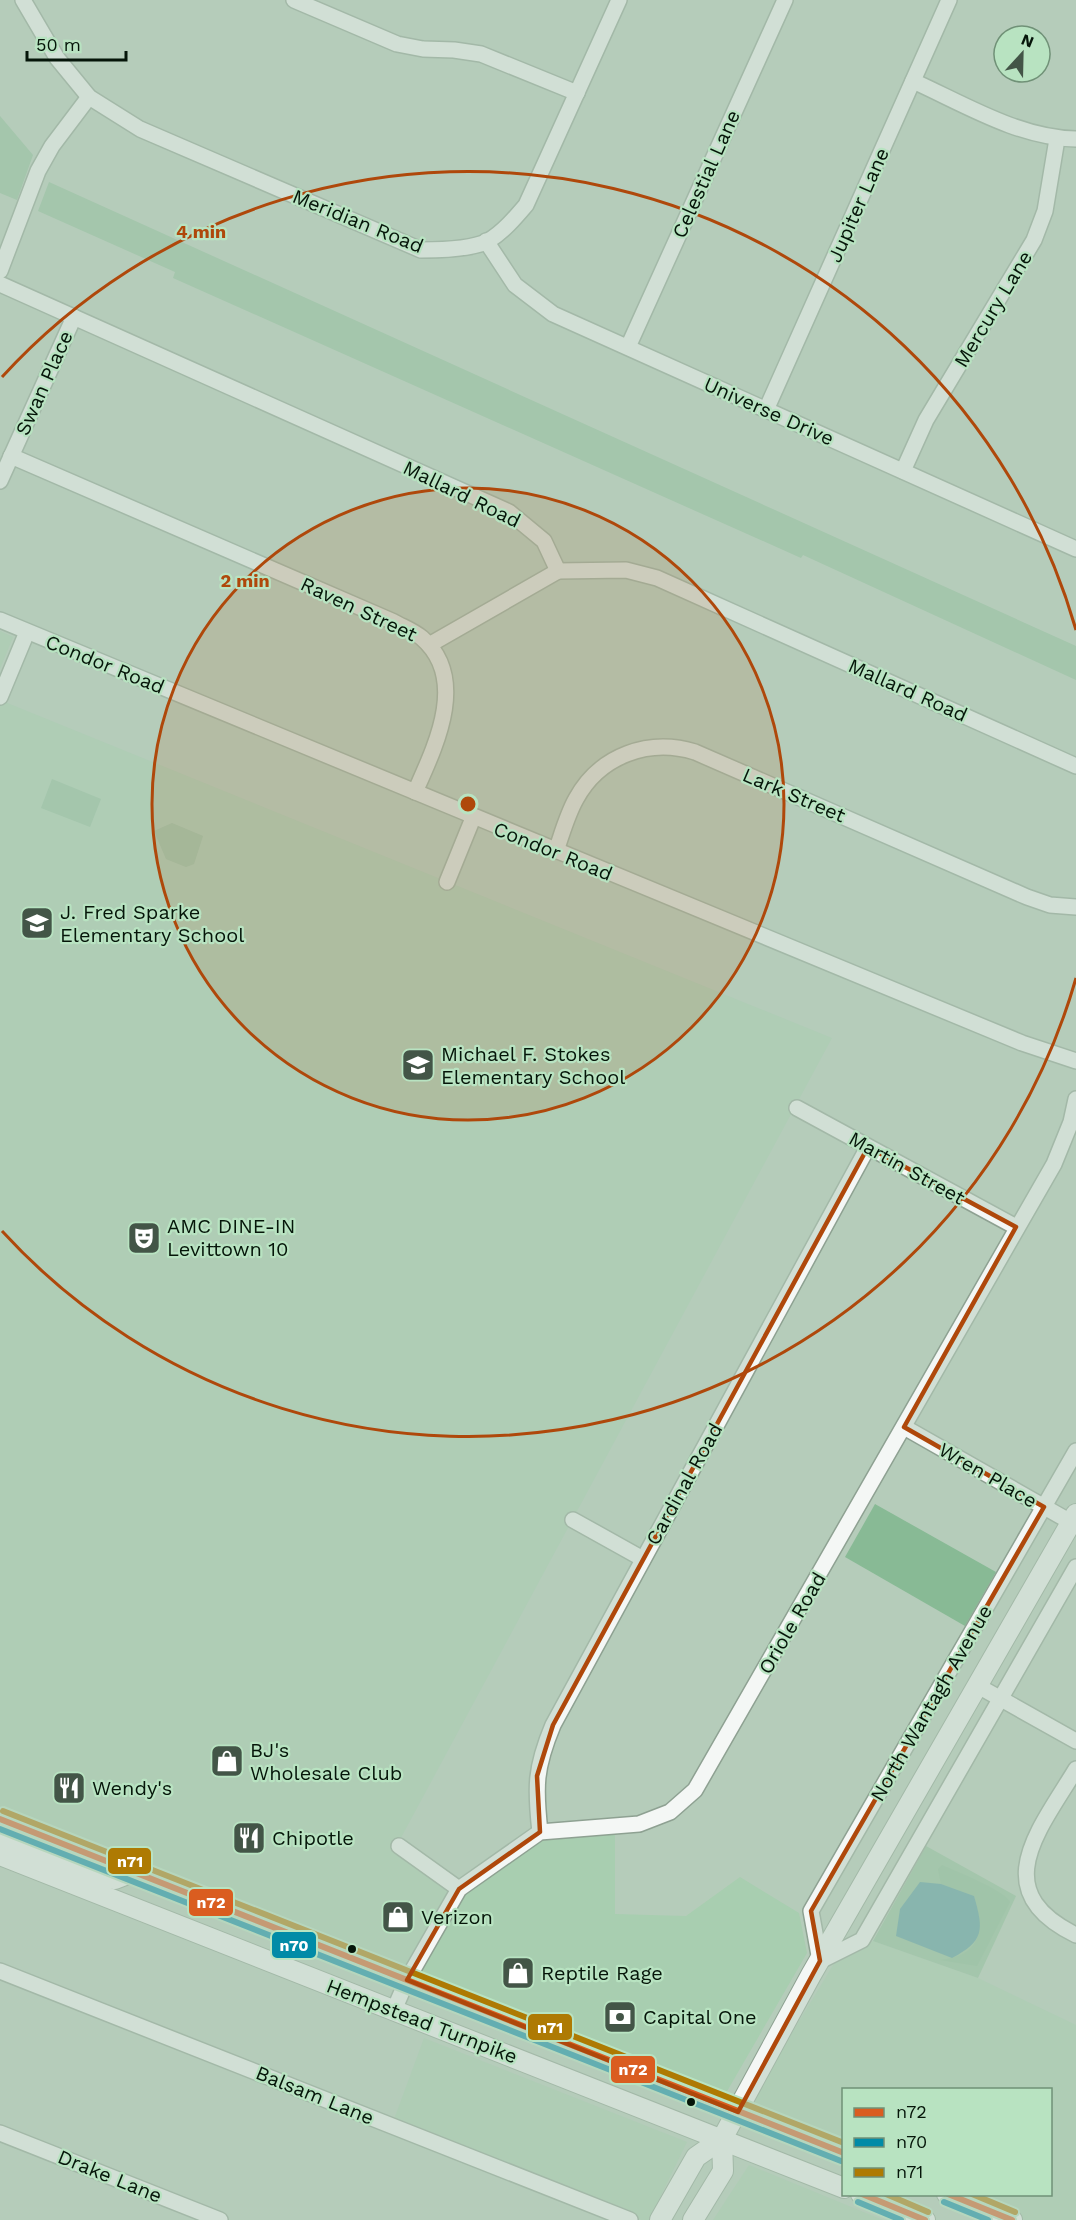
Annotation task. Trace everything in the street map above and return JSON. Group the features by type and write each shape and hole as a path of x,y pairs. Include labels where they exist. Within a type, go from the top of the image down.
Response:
{"main road":[{"name":"North Wantagh Avenue","path":"722,2139 820,1961 1074,1521"},
{"name":"Hempstead Turnpike","path":"0,1819 842,2153"},
{"path":"0,1837 102,1877 115,1879 134,1872"},
{"name":"Hempstead Turnpike","path":"0,1855 842,2188"},
{"path":"120,1902 134,1872"},
{"path":"660,2220 696,2157 722,2139"},
{"path":"693,2220 723,2171 722,2139"},
{"path":"866,2196 925,2220"},
{"path":"952,2196 1012,2220"}],"street":[{"name":"Meridian Road","path":"23,0 57,58 89,97 140,129 421,250 444,250 486,241 507,226 526,205 619,0"},
{"path":"294,0 397,44 423,49 481,54 578,93"},
{"name":"Celestial Lane","path":"628,347 784,0"},
{"name":"Jupiter Lane","path":"766,410 949,0"},
{"path":"913,81 1028,133 1057,139 1076,139"},
{"path":"0,271 38,171 52,146 89,97"},
{"name":"Mercury Lane","path":"903,471 926,420 1034,240 1046,211 1057,139"},
{"name":"Universe Drive","path":"486,241 515,285 553,314 1076,549"},
{"name":"Mallard Road","path":"0,284 509,512 544,541 558,571 626,570 657,578 1076,766"},
{"name":"Swan Place","path":"0,482 74,317"},
{"name":"Raven Street","path":"11,456 393,622 412,631 429,645 441,665 446,695 441,729 415,792"},
{"path":"429,645 558,571"},
{"name":"Condor Road","path":"0,620 473,818 1022,1043 1076,1061"},
{"path":"0,697 27,632"},
{"name":"Lark Street","path":"556,851 576,799 595,774 607,764 620,755 637,749 662,746 682,748 1027,897 1050,905 1076,907"},
{"path":"447,882 473,818"},
{"name":"Oriole Road","path":"540,1832 639,1824 670,1812 695,1790 1054,1164 1071,1122 1076,1099"},
{"name":"Martin Street","path":"797,1108 1016,1227"},
{"name":"Cardinal Road","path":"540,1832 537,1776 541,1754 553,1725 868,1147"},
{"name":"Wren Place","path":"904,1427 1044,1507 1074,1521"},
{"name":"North Wantagh Avenue","path":"820,1961 811,1911 1076,1451"},
{"path":"573,1520 643,1559"},
{"path":"820,1961 862,1940 1076,1567"},
{"path":"978,1686 1076,1741"},
{"path":"1076,1769 1029,1852 1026,1880 1032,1898 1044,1915 1061,1928 1076,1935"},
{"path":"394,2010 407,1980 459,1889 540,1832"},
{"path":"399,1846 459,1889"},
{"name":"Balsam Lane","path":"0,1971 630,2220"},
{"name":"Drake Lane","path":"0,2133 220,2220"}],"highlighted area":[{"path":"868,1147 1016,1227 904,1427 1044,1507 811,1911 820,1961 738,2112 407,1980 459,1889 540,1832 537,1776 553,1725"}],"shaded area":[{"path":"0,116 33,155 17,200 0,193"},
{"path":"49,182 1076,646 1076,680 803,555 801,558 173,278 175,272 38,211"},
{"path":"0,631 13,637 0,669"},
{"path":"0,700 832,1038 396,1847 455,1889 534,1839 615,1832 615,1914 686,1916 740,1877 799,1913 807,1953 722,2100 0,1818"},
{"path":"52,779 101,799 90,827 41,808"},
{"path":"172,823 203,836 194,864 186,867 166,859 154,831"},
{"path":"875,1504 996,1572 965,1626 845,1557"},
{"path":"926,1846 1016,1896 978,1978 873,1941"},
{"path":"942,1865 990,1887 1010,1902 977,1966 940,1960 954,1958 964,1953 972,1947 979,1931 974,1896 941,1884 938,1869"},
{"path":"873,1941 978,1978 1076,2025 1076,2220 1025,2220 964,2196 1052,2196 1052,2088 842,2088 842,2148 746,2109 838,1957"},
{"path":"424,2038 687,2142 649,2220 642,2220 393,2122"},
{"path":"749,2165 883,2220 713,2220"}],"water":[{"path":"920,1882 941,1884 974,1896 979,1918 979,1933 970,1946 952,1958 896,1936 900,1909"}],"transit line":[{"name":"n71","path":"3,1811 842,2142"},
{"name":"n72","path":"0,1819 842,2152"},
{"name":"n70","path":"0,1829 841,2161"},
{"name":"n72","path":"867,2196 925,2220"},
{"name":"n71","path":"891,2196 928,2212"},
{"name":"n72","path":"953,2196 1012,2220"},
{"name":"n71","path":"977,2196 1015,2212"},
{"name":"n70","path":"858,2202 901,2220"},
{"name":"n70","path":"944,2202 988,2220"}],"place":[{"name":"J. Fred Sparke Elementary School","path":"37,923"},
{"name":"Michael F. Stokes Elementary School","path":"418,1065"},
{"name":"AMC DINE-IN Levittown 10","path":"144,1238"},
{"name":"BJ's Wholesale Club","path":"227,1761"},
{"name":"Wendy's","path":"69,1788"},
{"name":"Chipotle","path":"249,1838"},
{"name":"Verizon","path":"398,1917"},
{"name":"Reptile Rage","path":"518,1973"},
{"name":"Capital One","path":"620,2017"}]}
